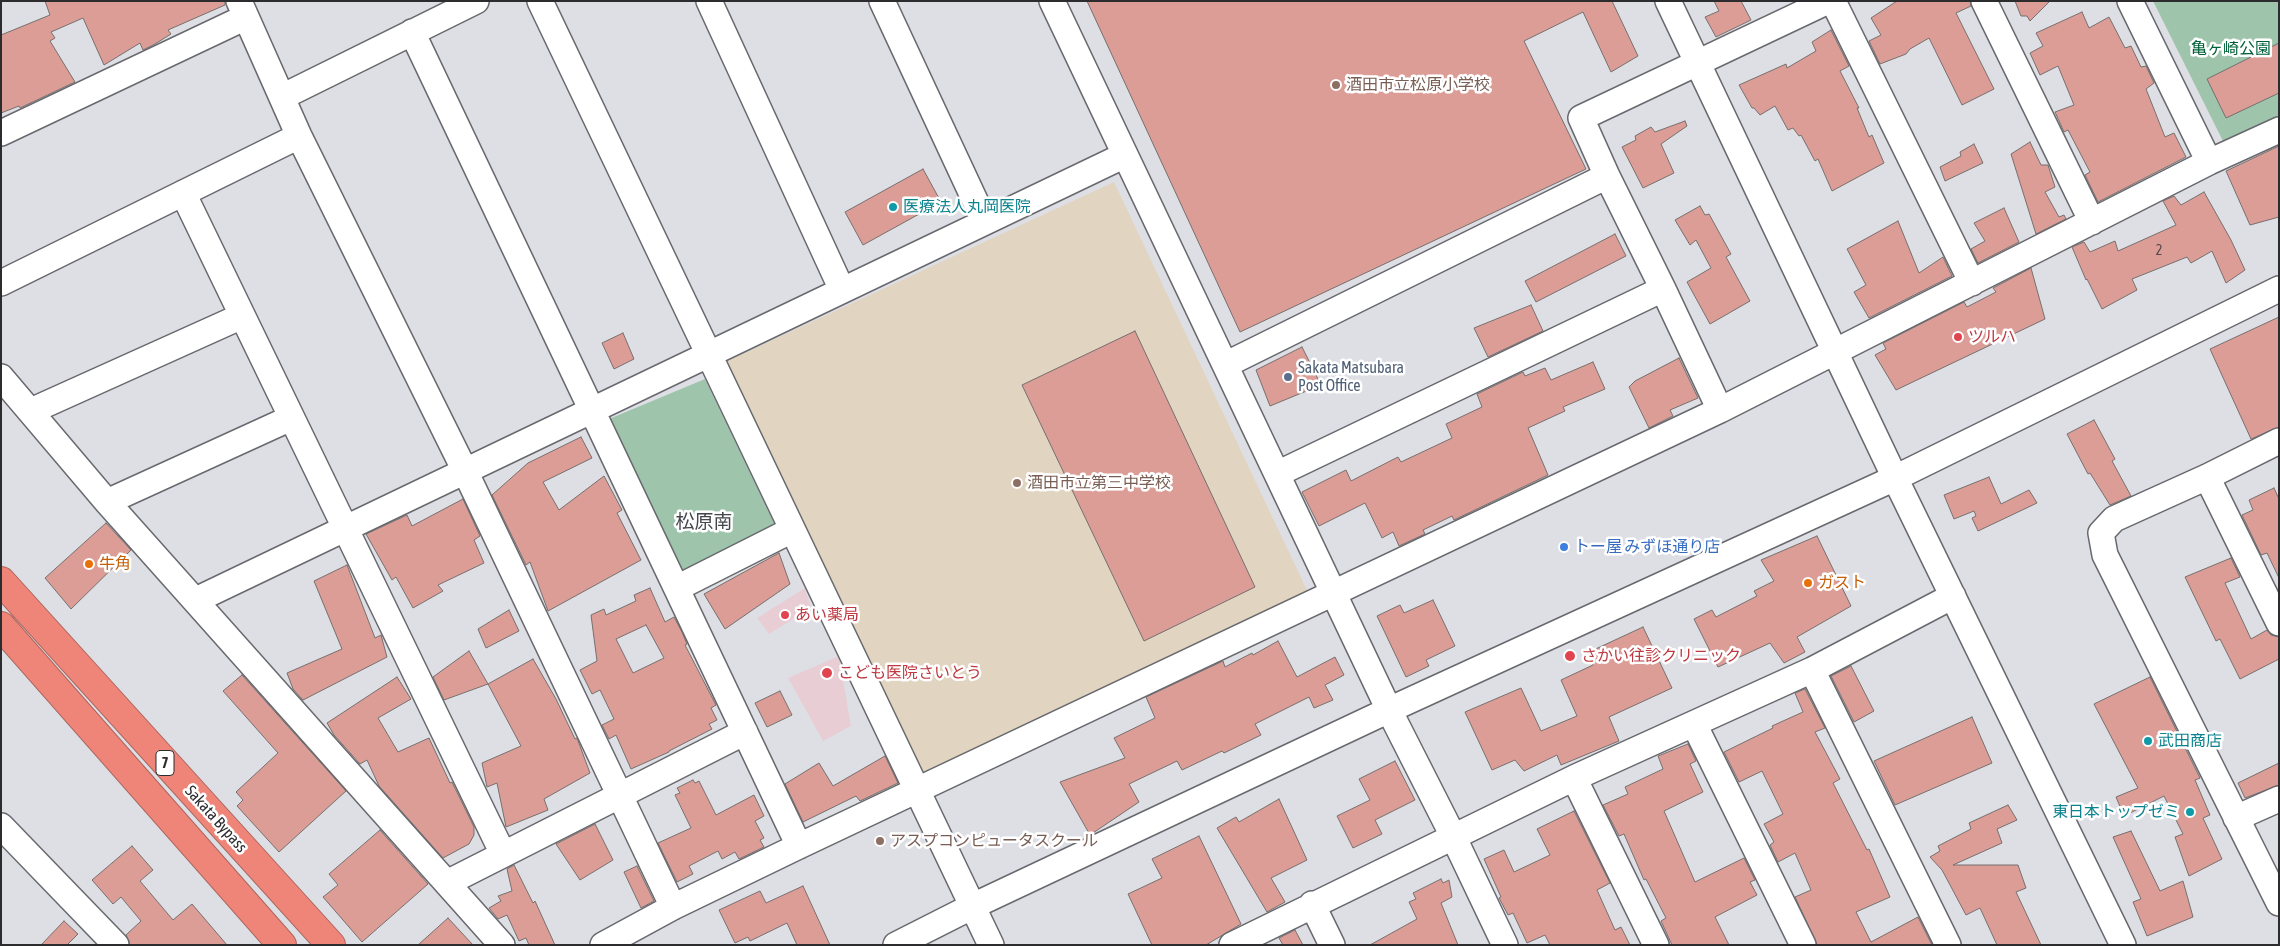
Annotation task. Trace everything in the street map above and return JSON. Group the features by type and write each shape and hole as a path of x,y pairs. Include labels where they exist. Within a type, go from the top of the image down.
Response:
{"highway":[{"name":"Sakata Bypass","path":"1,581 331,945"},
{"name":"Sakata Bypass","path":"1,626 282,945"}],"street":[{"path":"282,97 476,1"},
{"path":"540,1 991,945"},
{"path":"709,1 842,290"},
{"path":"882,1 985,222"},
{"path":"1052,1 1389,710 1454,836 1505,945"},
{"path":"1668,1 1895,478 2123,945"},
{"path":"1720,410 1581,118 1828,1"},
{"path":"1833,1 1972,283"},
{"path":"1984,1 2092,222"},
{"path":"2130,1 2209,162"},
{"path":"1,133 242,9 299,136 465,471 673,907"},
{"path":"412,32 799,846"},
{"path":"603,945 673,907 799,846 1720,410 2209,162 2279,130"},
{"path":"1,282 299,136"},
{"path":"196,600 1125,155"},
{"path":"1225,365 1607,176"},
{"path":"183,193 503,854"},
{"path":"1277,474 1663,288"},
{"path":"896,945 973,906 1389,710 1895,478 2279,289"},
{"path":"31,411 242,316"},
{"path":"1,377 107,502 502,945"},
{"path":"107,502 291,418"},
{"path":"2279,441 2207,477 2114,519 2101,533 2105,555 2279,903"},
{"path":"2207,477 2279,623"},
{"path":"677,588 792,530"},
{"path":"1232,945 1312,904 1574,778 1812,670 1953,596"},
{"path":"1812,670 1948,945"},
{"path":"1694,724 1803,945"},
{"path":"447,883 744,732"},
{"path":"1574,778 1656,945"},
{"path":"2236,818 2279,800"},
{"path":"3,831 116,945"},
{"path":"1312,904 1332,945"}],"shaded area":[{"name":"酒田市立第三中学校","path":"1114,182 1313,603 917,790 723,363"},
{"path":"805,588 811,608 769,634 757,618"},
{"path":"839,656 851,726 823,741 788,678"}],"green space":[{"name":"亀ヶ崎公園","path":"2153,1 2279,1 2279,129 2229,153"},
{"path":"705,379 776,527 681,578 609,419"}],"building":[{"path":"45,1 225,1 225,5 168,30 171,34 143,50 140,43 104,65 83,18 51,32 55,38 50,41 75,82 20,108 19,106 1,113 1,35 50,15"},
{"name":"酒田市立松原小学校","path":"1087,1 1612,1 1638,56 1611,72 1583,12 1524,41 1586,169 1240,332"},
{"path":"1714,1 1741,1 1751,20 1716,37 1705,17 1719,11"},
{"path":"1897,1 1970,1 1971,6 1956,13 1994,89 1962,105 1929,38 1910,49 1906,54 1880,64 1869,41 1881,35 1871,18"},
{"path":"2015,1 2050,1 2030,21 2027,16 2021,16"},
{"path":"2082,12 2089,28 2109,17 2125,48 2131,46 2141,67 2146,66 2154,83 2146,89 2165,137 2174,133 2186,157 2098,202 2085,175 2090,172 2068,130 2064,132 2055,112 2074,105 2058,66 2040,75 2030,53 2043,46 2036,33"},
{"path":"1831,30 1849,66 1840,71 1859,108 1857,108 1869,137 1872,135 1884,163 1832,191 1818,159 1815,161 1801,135 1799,136 1793,128 1788,130 1775,106 1760,115 1752,108 1739,85 1786,64 1787,68 1816,51 1812,42"},
{"path":"2279,43 2279,93 2226,118 2207,79"},
{"path":"1685,121 1687,126 1661,144 1674,173 1643,188 1622,147 1636,140 1635,136 1651,127 1655,132"},
{"path":"2030,142 2041,165 2048,165 2055,187 2045,192 2059,217 2064,215 2066,219 2036,234 2011,154"},
{"path":"1974,144 1983,163 1945,181 1940,167 1961,156 1960,152"},
{"path":"2279,146 2279,217 2250,225 2226,171"},
{"name":"医療法人丸岡医院","path":"923,169 941,202 863,245 845,212"},
{"path":"2204,192 2231,240 2245,270 2226,283 2212,251 2191,263 2187,257 2132,279 2137,290 2102,309 2086,280 2072,247 2084,242 2090,252 2115,241 2118,251 2176,225 2163,201 2174,196 2181,205"},
{"path":"1700,206 1705,215 1709,214 1731,254 1726,257 1750,301 1710,324 1687,282 1711,268 1696,240 1690,245 1675,220"},
{"path":"2004,208 2019,242 1978,263 1971,249 1985,241 1974,223"},
{"path":"1898,221 1919,273 1943,257 1952,276 1869,318 1854,292 1866,285 1847,249"},
{"path":"1615,234 1626,256 1536,302 1525,281"},
{"name":"ツルハ","path":"2031,268 2045,319 1896,390 1875,355 1886,349 1883,343 1964,302 1967,307 1996,292 1993,288"},
{"path":"1531,305 1543,331 1488,357 1474,328"},
{"path":"2279,317 2279,427 2251,439 2210,349"},
{"path":"1135,331 1255,587 1144,641 1022,385"},
{"path":"623,333 634,359 614,369 602,343"},
{"path":"1302,347 1321,385 1270,406 1256,370"},
{"path":"1679,358 1698,398 1670,410 1673,416 1649,428 1629,387 1635,381"},
{"path":"1593,362 1605,389 1563,407 1565,411 1528,428 1548,475 1454,520 1452,516 1423,530 1425,534 1399,546 1393,532 1382,538 1365,503 1319,526 1302,492 1346,470 1351,481 1398,457 1401,462 1452,438 1446,424 1482,407 1477,394 1523,372 1525,376 1545,368 1551,380"},
{"path":"2094,420 2115,459 2112,461 2131,496 2110,505 2090,473 2088,474 2067,434"},
{"path":"581,437 592,458 543,482 559,510 604,476 622,510 617,513 641,560 548,611 530,562 526,565 492,495 528,463"},
{"path":"1989,477 2001,504 2029,490 2037,503 1978,531 1972,518 1976,516 1974,511 1954,519 1944,495"},
{"path":"2274,488 2279,499 2279,578 2267,553 2261,555 2242,515 2253,510 2249,500"},
{"path":"463,499 480,536 474,540 484,563 438,585 443,591 413,608 396,577 392,580 366,534 407,515 412,526"},
{"name":"牛角","path":"106,523 131,550 71,609 45,578"},
{"path":"1817,536 1851,606 1797,637 1805,652 1784,663 1770,643 1718,667 1694,619 1712,610 1716,617 1757,596 1754,591 1774,581 1761,560"},
{"path":"779,553 790,584 725,629 704,594"},
{"path":"2231,558 2240,577 2225,583 2251,639 2267,630 2271,635 2279,637 2279,659 2240,679 2220,639 2216,641 2185,577"},
{"path":"347,565 375,638 381,635 387,657 303,700 293,689 287,673 342,649 314,581"},
{"path":"650,588 665,622 674,617 687,644 685,645 716,705 711,708 717,720 709,724 712,729 669,752 631,769 616,735 609,739 602,725 614,719 600,690 592,694 580,670 597,661 591,615 604,609 606,615 636,601 634,595","holes":["646,625 664,658 633,673 616,639"]},
{"path":"1433,600 1455,646 1426,660 1429,666 1406,677 1377,616 1400,605 1404,613"},
{"path":"509,610 519,631 486,648 478,629"},
{"path":"1643,627 1672,688 1609,717 1619,741 1561,765 1557,755 1524,771 1515,760 1492,770 1465,712 1521,688 1541,731 1577,716 1561,680 1593,665 1587,653"},
{"path":"1278,641 1297,677 1335,657 1344,675 1325,685 1333,700 1314,708 1309,697 1255,724 1261,735 1224,753 1222,751 1182,770 1177,761 1129,784 1139,802 1090,835 1060,782 1125,758 1114,738 1155,718 1146,697 1223,661 1225,667 1252,653 1253,655"},
{"path":"469,651 488,684 444,700 433,677"},
{"path":"533,659 556,699 575,739 577,738 590,773 544,799 548,810 506,827 497,783 487,787 482,763 521,746 488,684"},
{"path":"1851,666 1874,711 1854,722 1831,676"},
{"path":"242,675 346,791 279,852 237,806 243,800 236,792 278,753 223,691"},
{"path":"397,677 411,699 378,718 398,752 429,738 450,783 452,782 474,827 474,835 469,844 443,858 379,786 367,760 360,764 334,735 327,723"},
{"name":"武田商店","path":"2150,677 2200,778 2195,780 2210,815 2203,818 2222,859 2189,876 2175,837 2183,834 2164,796 2124,816 2116,797 2138,788 2094,704"},
{"path":"1805,689 1825,728 1815,732 1840,779 1833,783 1867,850 1869,849 1890,897 1856,912 1871,942 1918,917 1932,945 1817,945 1795,897 1811,890 1795,853 1778,862 1770,845 1774,842 1764,824 1783,814 1762,771 1739,782 1724,752 1773,728 1772,726 1803,712 1795,693"},
{"path":"780,691 792,715 767,727 755,703"},
{"path":"1972,717 1992,763 1895,805 1874,761"},
{"path":"1688,744 1696,761 1690,764 1703,792 1664,811 1695,882 1744,858 1755,880 1750,882 1757,895 1715,917 1729,945 1672,945 1661,921 1666,918 1646,879 1644,880 1624,834 1619,836 1603,805 1628,794 1625,787 1663,769 1658,756"},
{"path":"885,756 898,783 860,801 856,796 803,822 785,784 819,763 833,786"},
{"path":"1395,761 1415,800 1375,820 1382,834 1353,848 1337,816 1370,800 1359,779"},
{"path":"2279,763 2279,785 2245,798 2238,783"},
{"path":"693,780 695,783 699,781 716,815 754,795 764,816 755,821 764,838 760,840 764,847 739,859 735,852 722,859 718,851 689,866 693,874 677,882 658,843 691,828 675,795 680,793 677,788"},
{"path":"1279,799 1307,860 1271,878 1285,902 1267,912 1217,828 1236,817 1239,822"},
{"path":"2008,805 2017,820 1997,829 2002,843 1953,865 2018,865 2026,888 2016,892 2041,945 1997,945 1980,908 1966,915 1942,870 1930,857 1940,851 1938,846 1971,829 1969,823"},
{"path":"1574,811 1610,883 1597,890 1615,930 1621,927 1630,945 1550,945 1545,935 1527,943 1513,913 1508,915 1499,898 1501,897 1484,859 1504,850 1514,872 1550,855 1537,829"},
{"path":"595,824 613,860 580,880 556,844"},
{"path":"380,830 428,884 362,942 323,897 338,885 329,874"},
{"path":"2131,831 2160,891 2183,881 2193,917 2147,936 2133,902 2141,899 2113,837"},
{"path":"1199,836 1241,924 1206,945 1152,945 1128,894 1162,878 1152,859"},
{"path":"132,846 153,870 140,881 173,920 192,904 227,945 130,945 126,935 141,921 121,897 113,904 92,880"},
{"path":"514,865 533,903 535,901 555,945 529,945 526,938 519,941 507,915 498,919 489,908 501,901 498,896 512,891 507,869"},
{"path":"637,866 654,901 641,908 624,872"},
{"path":"1441,879 1443,883 1449,880 1452,897 1441,903 1458,945 1370,945 1417,919 1409,902 1416,899 1413,893"},
{"path":"803,886 830,945 797,945 787,923 750,941 748,937 735,943 719,910 760,891 766,903"},
{"path":"448,918 473,945 418,945"},
{"path":"64,921 78,934 67,945 41,945"},
{"path":"1295,930 1303,945 1283,945 1279,938"}],"place":[{"name":"酒田市立松原小学校","path":"1336,85"},
{"name":"医療法人丸岡医院","path":"893,207"},
{"name":"ツルハ","path":"1958,337"},
{"name":"Sakata Matsubara Post Office","path":"1288,377"},
{"name":"酒田市立第三中学校","path":"1017,483"},
{"name":"トー屋 みずほ通り店","path":"1564,547"},
{"name":"牛角","path":"89,564"},
{"name":"ガスト","path":"1808,583"},
{"name":"あい薬局","path":"785,615"},
{"name":"さかい往診クリニック","path":"1570,656"},
{"name":"こども医院さいとう","path":"827,673"},
{"name":"武田商店","path":"2148,741"},
{"name":"東日本トップゼミ","path":"2190,812"},
{"name":"アスプコンピュータスクール","path":"880,841"}],"district":[{"name":"松原南","path":"704,522"}]}
